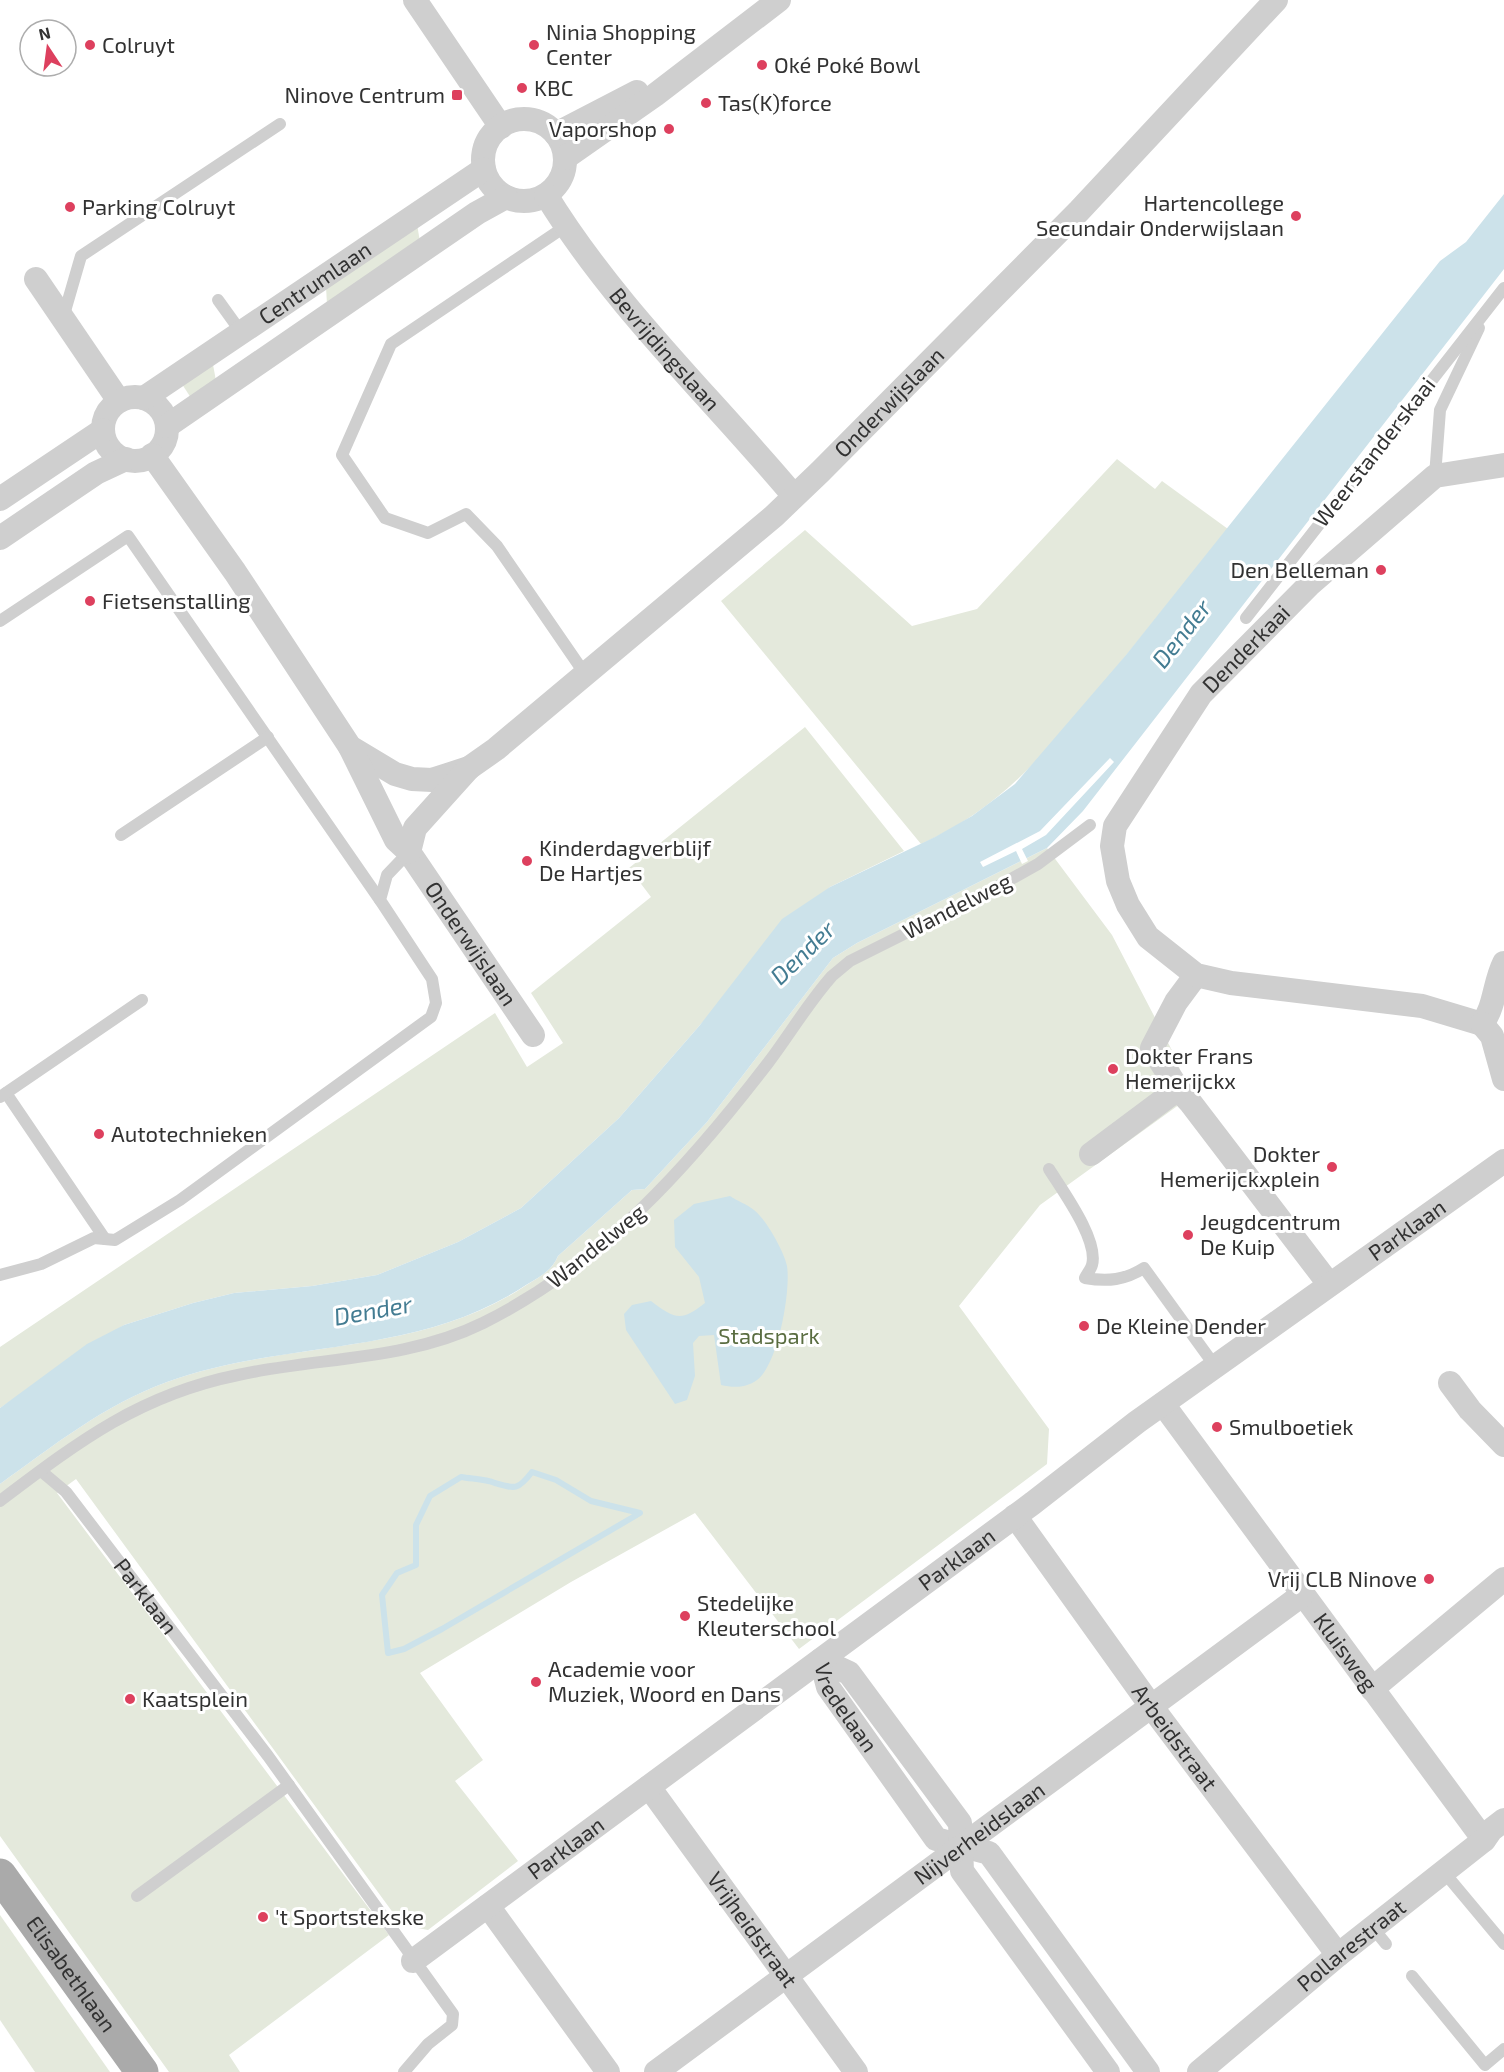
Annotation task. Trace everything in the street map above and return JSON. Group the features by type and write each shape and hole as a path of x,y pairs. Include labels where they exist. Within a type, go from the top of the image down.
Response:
{"main road":[{"name":"Elisabethlaan","path":"0,1875 142,2072"}],"street":[{"path":"415,0 501,127"},
{"path":"565,158 704,58 779,0"},
{"name":"Onderwijslaan","path":"410,852 415,828 469,768 496,749 794,496 1071,219 1276,0"},
{"path":"556,134 704,58"},
{"path":"507,197 488,180 484,169 484,153 489,138 501,127 522,119 545,124 556,134 562,145 565,158 559,182 546,195"},
{"name":"Centrumlaan","path":"119,401 128,398 144,398 484,169"},
{"name":"Bevrijdingslaan","path":"546,195 566,226 663,350 794,496"},
{"name":"Centrumlaan","path":"167,426 477,213 507,197 524,201 546,195"},
{"path":"36,279 119,401 105,418 103,430 111,450 126,459 141,460 152,455 165,441 167,426 160,408 144,398"},
{"path":"0,499 103,430"},
{"name":"Onderwijslaan","path":"152,455 235,572 350,747 396,840 410,852 533,1035"},
{"path":"0,538 96,473 126,459"},
{"path":"1435,476 1504,465"},
{"name":"Denderkaai","path":"1196,975 1148,938 1140,926 1118,881 1112,846 1115,826 1201,694 1309,585 1435,476"},
{"name":"Onderwijslaan","path":"350,747 395,774 412,779 432,780 469,768"},
{"path":"1482,1024 1490,1014 1497,977 1504,963"},
{"path":"1329,1284 1178,1089 1152,1048 1176,1002 1196,975 1231,983 1422,1006 1482,1024 1492,1036 1504,1079"},
{"path":"1091,1154 1178,1089"},
{"name":"Parklaan","path":"413,1961 1163,1404 1504,1161"},
{"path":"1450,1383 1470,1410 1504,1445"},
{"name":"Kluisweg","path":"1163,1404 1484,1840"},
{"name":"Arbeidstraat","path":"1015,1516 1151,1706 1338,1955"},
{"path":"1372,1689 1504,1579"},
{"name":"Nijverheidslaan","path":"656,2072 1302,1595"},
{"name":"Vredelaan","path":"821,1660 828,1687 936,1839 989,1853 1148,2072"},
{"name":"Vrijheidstraat","path":"649,1787 856,2072"},
{"name":"Pollarestraat","path":"1199,2072 1338,1955 1379,1936 1443,1871 1484,1840 1491,1830 1504,1820"},
{"path":"961,1845 962,1872 1108,2072"},
{"path":"488,1906 608,2072"}],"lane":[{"path":"63,319 81,256 280,124"},
{"path":"566,226 391,344 342,455 385,518 428,533 466,514 497,546 585,674"},
{"name":"Weerstanderskaai","path":"1246,618 1504,288"},
{"path":"218,300 241,333"},
{"path":"1435,476 1440,410 1485,314"},
{"path":"0,621 128,536 380,900 432,980 436,1003 431,1017 180,1200 115,1240 94,1238 41,1264 0,1275"},
{"path":"121,835 268,737"},
{"name":"Wandelweg","path":"0,1501 93,1432 119,1417 175,1392 238,1375 359,1358 423,1345 481,1324 546,1288 603,1244 681,1171 715,1132 832,975 850,961 986,893 1038,864 1090,825"},
{"path":"380,900 387,875 410,852"},
{"path":"105,1239 3,1095 142,1000"},
{"path":"1049,1169 1076,1212 1091,1249 1093,1264 1086,1278 1106,1281 1132,1275 1144,1268 1215,1366"},
{"name":"Parklaan","path":"41,1471 66,1492 289,1785 453,2014 452,2025 428,2044 404,2072"},
{"path":"137,1896 289,1785"},
{"path":"1443,1871 1504,1944"},
{"path":"1412,1976 1485,2065 1504,2049"}],"green space":[{"path":"417,224 420,242 327,304 326,287"},
{"path":"212,359 216,381 191,398 180,381"},
{"path":"1117,459 1155,489 1162,481 1228,529 1101,686 1041,756 999,796 976,813 950,830 921,844 721,601 805,530 912,626 977,609"},
{"path":"805,727 904,851 830,887 700,1025 619,1118 521,1208 458,1242 377,1275 312,1286 234,1293 193,1303 124,1325 0,1408 0,1347 495,1013 527,1067 563,1043 531,993 651,897 629,868"},
{"name":"Stadspark","path":"1047,848 1112,935 1177,1060 1182,1077 1194,1094 1040,1205 959,1306 1049,1429 1047,1464 799,1649 695,1513 571,1582 420,1673 483,1760 455,1781 518,1861 428,1930 402,1925 76,1479 57,1493 389,1935 229,2055 240,2072 169,2072 0,1836 0,1484 100,1414 167,1382 212,1368 395,1337 440,1325 483,1309 540,1277 549,1270 558,1256 632,1190 645,1189 707,1122 833,958 857,943"},
{"path":"0,1915 110,2072 35,2072 0,2020"}],"water":[{"name":"Dender","path":"1504,194 1504,269 1083,811 1047,848 857,943 833,958 707,1122 645,1189 632,1190 558,1256 549,1270 536,1279 484,1308 440,1325 349,1345 212,1368 167,1382 100,1414 0,1484 0,1408 87,1344 124,1325 193,1303 234,1293 312,1286 377,1275 458,1242 521,1208 619,1118 700,1025 782,919 830,887 935,837 972,816 1015,784 1126,655 1440,261 1466,242"},
{"path":"730,1196 748,1206 763,1220 774,1235 787,1266 785,1309 777,1344 764,1372 757,1380 749,1385 731,1387 721,1385 714,1335 699,1336 693,1343 695,1376 687,1400 675,1404 626,1330 624,1314 632,1305 651,1301 666,1312 678,1316 690,1313 705,1303 699,1277 675,1247 674,1220 694,1204"}],"pier":[{"path":"1110,758 1114,762 1046,835 1022,849 1028,861 1022,864 1016,851 983,867 980,862 1040,831"}],"waterway":[{"path":"532,1472 556,1480 591,1501 640,1513 442,1629 404,1649 388,1653 382,1595 397,1573 416,1565 416,1525 430,1496 461,1477 512,1487 520,1485 532,1472"}],"place":[{"name":"Colruyt","path":"90,45"},
{"name":"Ninia Shopping Center","path":"534,45"},
{"name":"Oké Poké Bowl","path":"762,65"},
{"name":"KBC","path":"522,88"},
{"name":"Ninove Centrum","path":"457,95"},
{"name":"Tas(K)force","path":"706,103"},
{"name":"Vaporshop","path":"669,129"},
{"name":"Parking Colruyt","path":"70,207"},
{"name":"Hartencollege Secundair Onderwijslaan","path":"1296,216"},
{"name":"Den Belleman","path":"1381,570"},
{"name":"Fietsenstalling","path":"90,601"},
{"name":"Kinderdagverblijf De Hartjes","path":"527,861"},
{"name":"Dokter Frans Hemerijckx","path":"1113,1069"},
{"name":"Autotechnieken","path":"99,1134"},
{"name":"Dokter Hemerijckxplein","path":"1332,1167"},
{"name":"Jeugdcentrum De Kuip","path":"1188,1235"},
{"name":"De Kleine Dender","path":"1084,1326"},
{"name":"Smulboetiek","path":"1217,1427"},
{"name":"Vrij CLB Ninove","path":"1429,1579"},
{"name":"Stedelijke Kleuterschool","path":"685,1616"},
{"name":"Academie voor Muziek, Woord en Dans","path":"536,1682"},
{"name":"Kaatsplein","path":"130,1699"},
{"name":"'t Sportstekske","path":"263,1917"}]}
